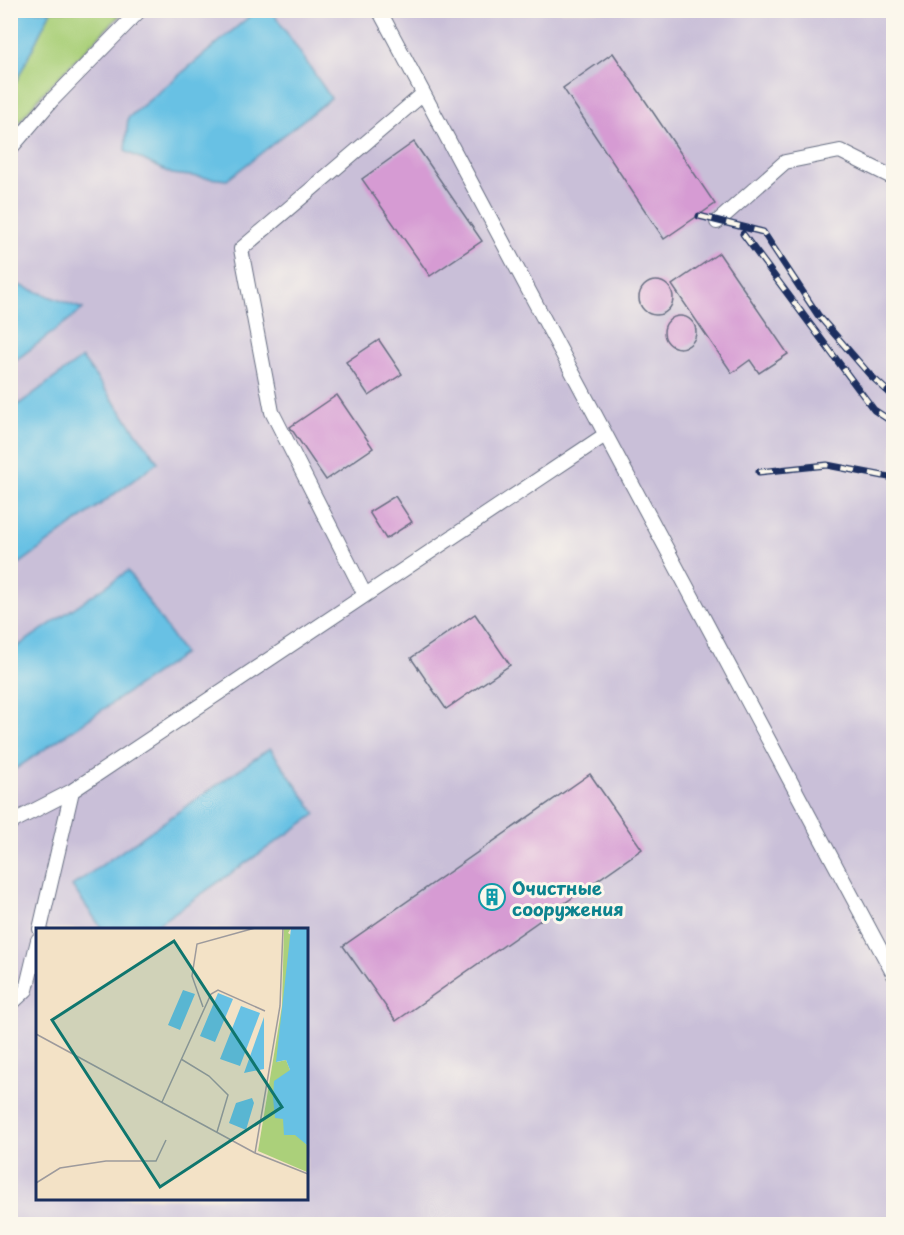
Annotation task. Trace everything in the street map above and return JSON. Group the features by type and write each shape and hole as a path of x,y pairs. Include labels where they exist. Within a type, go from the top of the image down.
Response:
{"lane":[{"path":"10,149 52,100 140,10"},
{"path":"379,10 894,975"},
{"path":"365,596 273,412 242,249 423,94"},
{"path":"717,222 785,162 840,151 894,178"},
{"path":"10,823 72,791 605,435"},
{"path":"40,928 72,791"},
{"path":"10,1005 26,990 36,948"}],"shaded area":[{"path":"124,11 893,11 893,1224 11,1224 11,132 43,93"}],"green space":[{"path":"51,11 124,11 43,93 11,132 11,89"}],"water":[{"path":"11,10 51,11 11,89"},
{"path":"256,11 272,11 331,98 227,180 172,174 125,151 128,118"},
{"path":"10,282 83,309 11,364"},
{"path":"82,358 158,462 11,570 11,410"},
{"path":"128,571 184,654 11,772 11,651"},
{"path":"270,748 316,814 152,928 101,928 72,886"}],"building":[{"path":"613,53 715,204 664,239 563,88"},
{"path":"414,142 482,241 430,276 362,179"},
{"path":"719,253 788,354 759,373 750,360 732,373 672,285"},
{"path":"656,281 668,286 673,298 668,310 656,315 644,310 639,298 644,286"},
{"path":"680,316 691,321 696,332 691,343 680,348 669,343 664,332 669,321"},
{"path":"379,340 402,374 369,396 346,362"},
{"path":"337,395 373,448 326,480 290,427"},
{"path":"395,496 412,522 386,539 369,512"},
{"path":"475,614 510,665 446,709 411,658"},
{"name":"Очистные сооружения","path":"590,774 642,849 396,1021 343,946"}],"railway":[{"path":"699,216 763,232 818,315 870,375 894,397"},
{"path":"743,234 874,410 894,423"},
{"path":"759,472 827,465 894,478"}],"place":[{"name":"Очистные сооружения","path":"492,897"}]}
